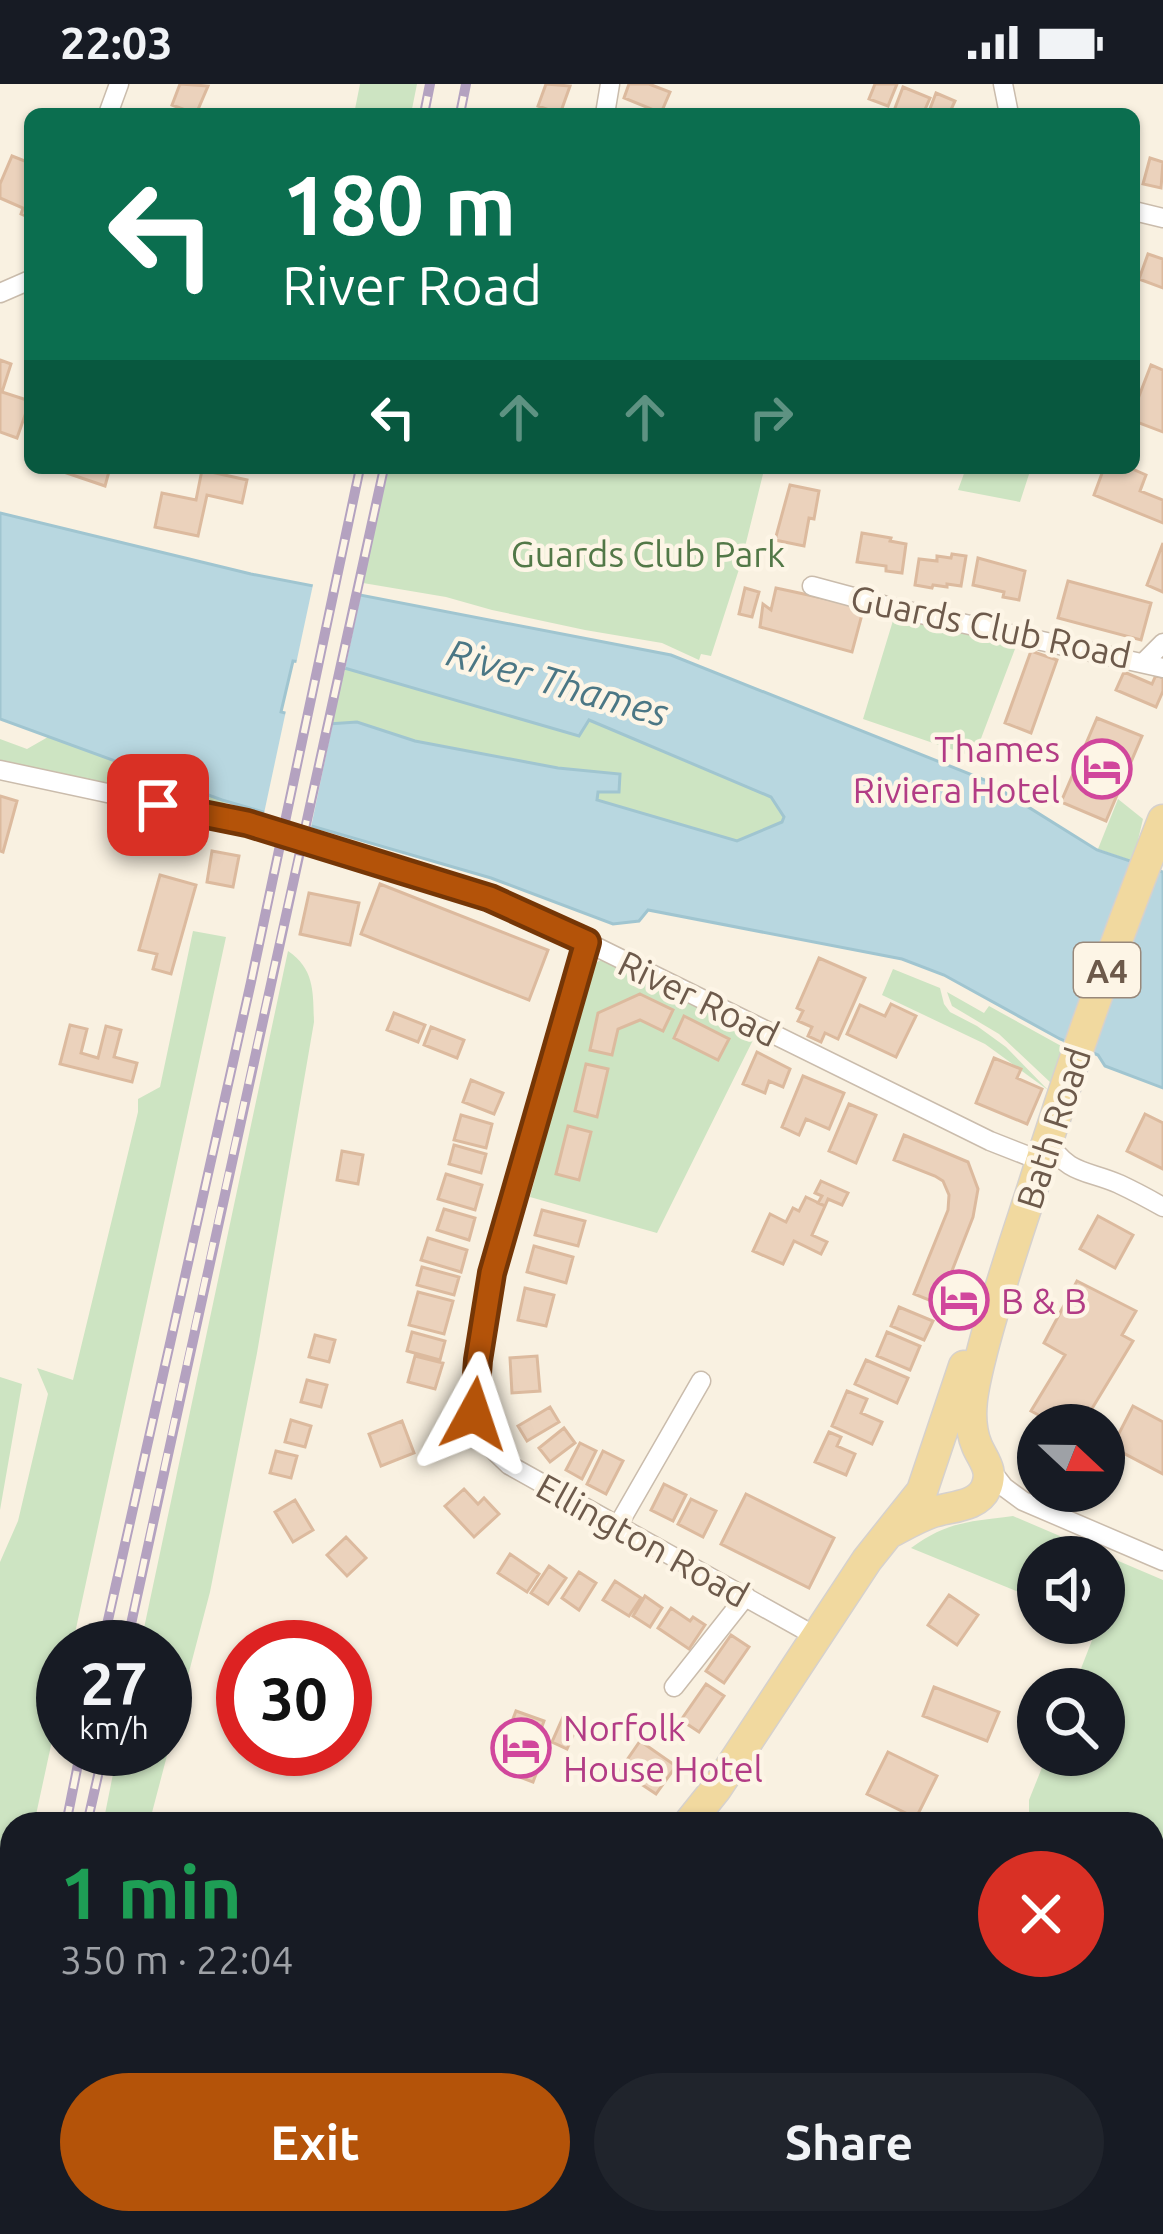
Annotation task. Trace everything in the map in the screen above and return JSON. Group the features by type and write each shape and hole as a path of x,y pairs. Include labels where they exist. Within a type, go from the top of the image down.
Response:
{"main road":[{"name":"Bath Road","path":"984,1460 973,1434 971,1407 994,1302 1163,820"},
{"name":"Bath Road","path":"698,1812 917,1498 964,1368 994,1302"},
{"path":"889,1532 932,1512 965,1504 986,1489 984,1460 968,1445 956,1444 944,1448 931,1465 935,1493 947,1503 965,1504"}],"street":[{"name":"Guards Club Road","path":"812,586 1153,665 1163,643"},
{"name":"River Road","path":"0,770 247,823 490,898 990,1141 1047,1140 1064,1163 1079,1172 1114,1182 1163,1207"},
{"name":"Ellington Road","path":"587,942 492,1273 474,1414 487,1444 509,1465 817,1637"},
{"path":"616,1527 701,1381"},
{"path":"984,1460 1017,1497"},
{"path":"965,1504 1017,1501"},
{"path":"1049,1512 1163,1561"},
{"path":"674,1687 746,1596"}],"green space":[{"path":"360,84 417,84 412,108 355,108"},
{"name":"Guards Club Park","path":"387,474 763,474 711,656 701,654 699,660 662,643 363,583"},
{"path":"964,474 1029,474 1020,502 958,490"},
{"path":"895,614 1018,641 974,757 863,719"},
{"path":"341,667 588,719 771,797 785,817 737,841 597,800 598,792 619,792 619,774 558,768 415,741 357,722 328,724"},
{"path":"48,737 229,802 212,806 141,794 0,760 0,739 27,749"},
{"path":"1118,799 1143,819 1133,861 1098,849"},
{"path":"193,931 226,937 78,1620 36,1620 36,1776 44,1776 37,1812 0,1812 0,1562 18,1521 48,1394 37,1368 73,1380 138,1099 160,1087"},
{"path":"288,951 308,974 314,1022 210,1592 192,1660 192,1620 146,1620"},
{"path":"601,960 756,1034 657,1233 530,1197 591,970"},
{"path":"893,969 940,988 950,1012 1006,1047 1048,1090 985,1044 882,995"},
{"path":"947,992 984,1013 989,1006 1063,1047 1051,1083 999,1034 952,1006"},
{"path":"0,1377 22,1384 0,1510"},
{"path":"1013,1516 1060,1536 1017,1536 1017,1591 911,1548 948,1528"},
{"path":"1125,1564 1163,1580 1163,1812 1029,1812 1039,1776 1125,1776 1125,1668 1081,1668 1091,1644 1125,1644"},
{"path":"113,1776 162,1776 152,1812 105,1812"}],"water":[{"name":"River Thames","path":"0,513 251,574 671,655 985,780 1097,850 1163,872 1163,1088 1105,1066 1098,1055 944,975 902,959 648,910 639,921 613,924 491,878 222,800 0,719","holes":["293,661 341,667 579,736 589,720 771,797 784,817 737,841 597,800 598,792 619,792 620,774 558,768 415,741 357,722 328,724 281,712"]}],"pier":[{"path":"314,580 362,589 344,674 297,667 288,707 334,717 310,832 263,818"}],"building":[{"path":"180,84 208,86 199,108 172,105"},
{"path":"546,84 570,86 562,108 538,106"},
{"path":"629,84 649,84 670,92 663,108 624,98"},
{"path":"875,84 897,84 888,106 869,99"},
{"path":"903,87 930,98 926,108 895,108"},
{"path":"936,93 955,101 952,108 930,108"},
{"path":"12,156 24,161 24,215 23,208 0,198 0,184"},
{"path":"1150,158 1163,162 1161,188 1143,184"},
{"path":"1148,254 1163,259 1163,288 1140,276"},
{"path":"0,360 11,364 2,392 24,399 24,418 17,438 0,432"},
{"path":"1151,365 1163,370 1163,432 1140,423 1140,393"},
{"path":"1140,472 1146,475 1140,491 1163,500 1163,523 1094,495 1102,474"},
{"path":"70,474 108,474 105,486"},
{"path":"201,474 247,480 242,503 207,495 198,536 155,527 162,493 196,500"},
{"path":"790,485 819,491 804,546 775,540"},
{"path":"862,533 906,544 902,573 857,562"},
{"path":"1163,543 1163,592 1147,585"},
{"path":"952,554 966,556 961,586 915,585 919,559 937,561 937,556 951,558"},
{"path":"978,558 1025,571 1019,600 973,585"},
{"path":"1068,581 1151,603 1141,640 1058,618"},
{"path":"745,588 759,592 752,617 739,614"},
{"path":"776,588 864,607 852,652 760,627 763,604 771,610"},
{"path":"1031,651 1057,660 1031,733 1005,723"},
{"path":"1124,672 1152,684 1156,675 1163,678 1156,707 1116,690"},
{"name":"Thames Riviera Hotel","path":"1097,718 1142,736 1106,821 1061,802"},
{"path":"0,796 17,801 3,852 0,851"},
{"path":"212,851 239,856 233,887 207,882"},
{"path":"160,875 196,885 171,974 153,969 157,954 139,950"},
{"path":"380,884 548,950 529,1000 361,934"},
{"path":"309,893 359,903 350,945 300,934"},
{"path":"819,958 865,978 838,1039 825,1033 821,1042 808,1036 812,1027 798,1021 803,1011 797,1008"},
{"path":"640,994 673,1010 663,1031 640,1020 618,1029 612,1055 590,1050 598,1013"},
{"path":"891,1004 916,1016 896,1057 847,1034 860,1005 885,1016"},
{"path":"394,1013 425,1025 418,1042 387,1030"},
{"path":"684,1016 729,1039 718,1060 674,1038"},
{"path":"70,1025 87,1029 81,1053 98,1058 106,1026 121,1030 114,1057 137,1063 132,1082 60,1064"},
{"path":"431,1027 464,1040 457,1058 424,1045"},
{"path":"757,1052 790,1069 783,1087 769,1081 765,1093 743,1084"},
{"path":"994,1058 1021,1069 1017,1078 1042,1089 1027,1124 976,1103"},
{"path":"586,1064 608,1069 597,1117 575,1111"},
{"path":"803,1076 844,1093 829,1129 806,1119 799,1135 782,1127"},
{"path":"471,1080 503,1093 494,1114 463,1102"},
{"path":"849,1104 876,1115 856,1163 829,1151"},
{"path":"1145,1114 1163,1123 1163,1169 1127,1151"},
{"path":"461,1115 492,1124 486,1148 454,1140"},
{"path":"568,1126 591,1132 579,1180 556,1174"},
{"path":"904,1135 968,1162 978,1189 973,1217 939,1304 914,1294 948,1210 949,1195 943,1181 894,1160"},
{"path":"454,1145 486,1154 481,1173 449,1164"},
{"path":"342,1151 363,1155 358,1184 337,1180"},
{"path":"446,1174 482,1185 475,1210 438,1199"},
{"path":"821,1181 848,1193 842,1205 828,1199 825,1206 818,1203 822,1196 815,1193"},
{"path":"806,1197 825,1206 812,1235 827,1242 821,1254 794,1241 783,1264 753,1251 770,1214 786,1222"},
{"path":"444,1209 475,1218 469,1240 437,1230"},
{"path":"542,1210 585,1221 578,1246 535,1235"},
{"path":"1098,1216 1133,1235 1115,1268 1080,1249"},
{"path":"428,1238 467,1250 461,1272 421,1260"},
{"path":"534,1246 573,1257 566,1283 527,1272"},
{"path":"422,1267 459,1277 454,1295 417,1285"},
{"path":"1077,1281 1136,1311 1122,1335 1133,1341 1095,1404 1035,1404 1065,1355 1044,1343"},
{"path":"525,1288 554,1295 546,1326 518,1320"},
{"path":"418,1292 453,1301 444,1334 409,1325"},
{"path":"899,1307 933,1321 924,1340 891,1326"},
{"path":"412,1332 445,1341 440,1360 407,1351"},
{"path":"887,1332 920,1346 910,1370 877,1356"},
{"path":"315,1335 335,1340 329,1362 309,1357"},
{"path":"415,1356 443,1363 435,1389 408,1382"},
{"path":"537,1356 540,1391 512,1393 510,1358"},
{"path":"866,1360 908,1378 897,1403 855,1384"},
{"path":"307,1380 327,1385 321,1407 301,1402"},
{"path":"847,1391 867,1399 861,1413 882,1422 872,1444 832,1426"},
{"path":"1133,1406 1163,1422 1163,1474 1125,1454 1125,1422"},
{"path":"550,1407 559,1422 527,1441 518,1426"},
{"path":"291,1420 311,1426 305,1447 285,1442"},
{"path":"402,1421 414,1453 381,1466 369,1434"},
{"path":"564,1428 575,1443 550,1462 539,1448"},
{"path":"829,1432 841,1437 837,1446 855,1454 846,1475 815,1462"},
{"path":"580,1443 596,1451 582,1479 566,1470"},
{"path":"276,1451 297,1456 291,1478 270,1473"},
{"path":"603,1451 623,1461 606,1494 587,1484"},
{"path":"664,1484 686,1495 673,1521 651,1510"},
{"path":"464,1489 478,1504 484,1498 499,1514 474,1537 445,1506"},
{"path":"746,1494 834,1538 809,1588 721,1544"},
{"path":"691,1499 716,1511 703,1537 678,1524"},
{"path":"295,1500 313,1530 293,1542 275,1512"},
{"path":"346,1537 366,1558 347,1576 327,1555"},
{"path":"510,1554 539,1574 527,1592 498,1573"},
{"path":"549,1566 566,1578 548,1604 531,1593"},
{"path":"579,1572 596,1583 579,1610 562,1598"},
{"path":"615,1581 641,1598 629,1616 603,1600"},
{"path":"949,1595 978,1615 957,1645 928,1625"},
{"path":"645,1596 662,1608 650,1627 633,1616"},
{"path":"671,1608 705,1625 689,1649 658,1628"},
{"path":"731,1635 749,1647 724,1683 706,1671"},
{"path":"706,1684 724,1696 699,1732 681,1720"},
{"path":"934,1687 999,1712 987,1741 923,1716"},
{"name":"Norfolk House Hotel","path":"516,1711 544,1721 535,1746 545,1750 533,1782 517,1776 523,1758 501,1750"},
{"path":"563,1717 578,1724 567,1749 552,1742"},
{"path":"640,1741 676,1766 656,1794 620,1770"},
{"path":"888,1752 937,1776 919,1812 904,1812 867,1794"}],"railway":[{"path":"425,108 430,84"},
{"path":"461,108 466,84"},
{"path":"108,1620 359,474"},
{"path":"132,1620 383,474"},
{"path":"68,1812 76,1776"},
{"path":"90,1812 98,1776"}],"place":[{"name":"Thames Riviera Hotel","path":"1102,769"},
{"name":"B & B","path":"959,1300"},
{"name":"Norfolk House Hotel","path":"521,1748"}],"route":[{"path":"158,805 247,823 490,898 587,942 492,1273 474,1414"}]}
